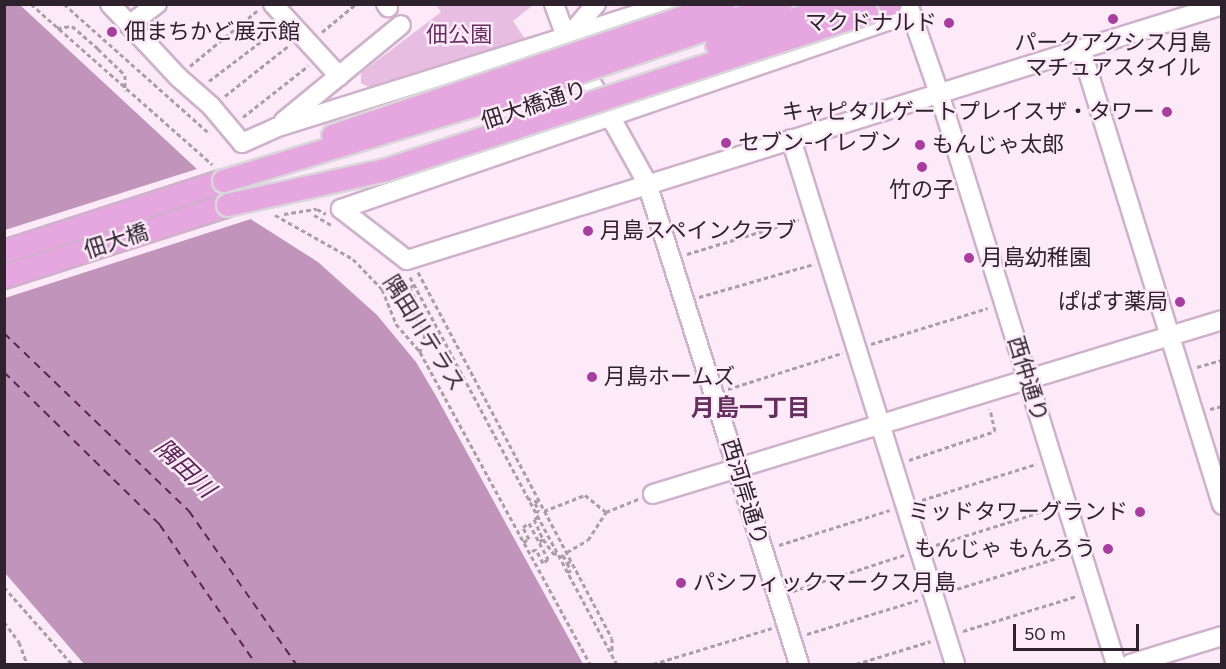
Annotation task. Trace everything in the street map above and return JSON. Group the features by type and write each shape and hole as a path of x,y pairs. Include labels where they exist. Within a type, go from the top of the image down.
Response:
{"main road":[{"path":"220,175 373,121 724,4"},
{"name":"佃大橋通り","path":"220,175 523,91 781,4"},
{"name":"佃大橋通り","path":"228,205 840,4"},
{"path":"228,205 386,170 891,4"},
{"name":"佃大橋","path":"4,252 220,175"},
{"name":"佃大橋","path":"4,277 228,205"}],"street":[{"path":"110,4 178,77 211,106 224,135 242,143 275,128 567,39 670,4"},
{"path":"129,25 157,4"},
{"name":"西河岸通り","path":"554,4 567,39 647,183 686,300 798,664"},
{"path":"567,39 596,4"},
{"path":"339,215 608,114 896,18 903,4"},
{"name":"西仲通り","path":"908,4 939,93 1116,664"},
{"path":"339,215 409,265 647,183 1221,5"},
{"path":"280,9 339,76"},
{"path":"275,128 402,25"},
{"path":"1081,49 1221,505"},
{"path":"791,139 955,664"},
{"path":"653,494 738,471 1221,320"},
{"path":"1130,664 1221,636"}],"path":[{"path":"31,4 220,175"},
{"path":"64,4 104,43 224,135 312,44 356,4"},
{"path":"178,77 280,9"},
{"path":"196,91 280,9"},
{"path":"57,28 72,26 98,49 125,75 125,91"},
{"path":"98,49 104,43"},
{"path":"211,106 312,44"},
{"path":"274,208 278,215 317,209 339,215"},
{"name":"隅田川テラス","path":"268,209 285,223 353,259 382,289 396,324 420,352 590,664"},
{"path":"314,215 343,232"},
{"path":"672,258 814,215"},
{"path":"686,300 829,259"},
{"path":"409,265 414,285 617,664"},
{"path":"409,265 536,503 539,511 536,512"},
{"path":"412,310 415,298 410,288 414,285"},
{"path":"382,289 399,286 425,334 420,352"},
{"path":"1181,372 1221,360"},
{"path":"893,465 995,431 986,394"},
{"path":"567,552 588,540 606,512 653,494"},
{"path":"544,510 585,495 606,512"},
{"path":"527,498 530,496 544,510 567,552 571,570 568,572"},
{"path":"538,517 534,519 543,539 554,554 557,552"},
{"path":"523,542 530,539 523,527 529,523 548,559 543,563 536,549 529,553"},
{"path":"539,542 543,539"},
{"path":"560,557 563,555 569,562 612,638 612,654"},
{"path":"4,587 72,664"},
{"path":"856,664 1093,591"},
{"path":"4,622 19,642 27,664"},
{"path":"653,664 773,627"}],"green space":[{"name":"佃公園","path":"436,5 533,5 513,21 529,45 373,89 361,83 361,73 441,12"}],"water":[{"name":"隅田川","path":"4,5 20,5 252,220 318,262 377,315 416,362 583,664 84,664 5,573"}],"pier":[{"path":"200,168 254,218 5,298 5,230"}],"ferry route":[{"path":"4,333 189,511 296,664"},
{"path":"4,372 160,525 256,664"}],"place":[{"name":"パークアクシス月島 マチュアスタイル","path":"1113,19"},
{"name":"マクドナルド","path":"949,23"},
{"name":"佃まちかど展示館","path":"112,32"},
{"name":"キャピタルゲートプレイスザ・タワー","path":"1167,112"},
{"name":"セブン-イレブン","path":"726,143"},
{"name":"もんじゃ太郎","path":"920,145"},
{"name":"竹の子","path":"922,167"},
{"name":"月島スペインクラブ","path":"588,231"},
{"name":"月島幼稚園","path":"969,258"},
{"name":"ぱぱす薬局","path":"1180,302"},
{"name":"月島ホームズ","path":"592,377"},
{"name":"ミッドタワーグランド","path":"1140,512"},
{"name":"もんじゃ もんろう","path":"1108,549"},
{"name":"パシフィックマークス月島","path":"681,583"}],"district":[{"name":"月島一丁目","path":"751,408"}]}
